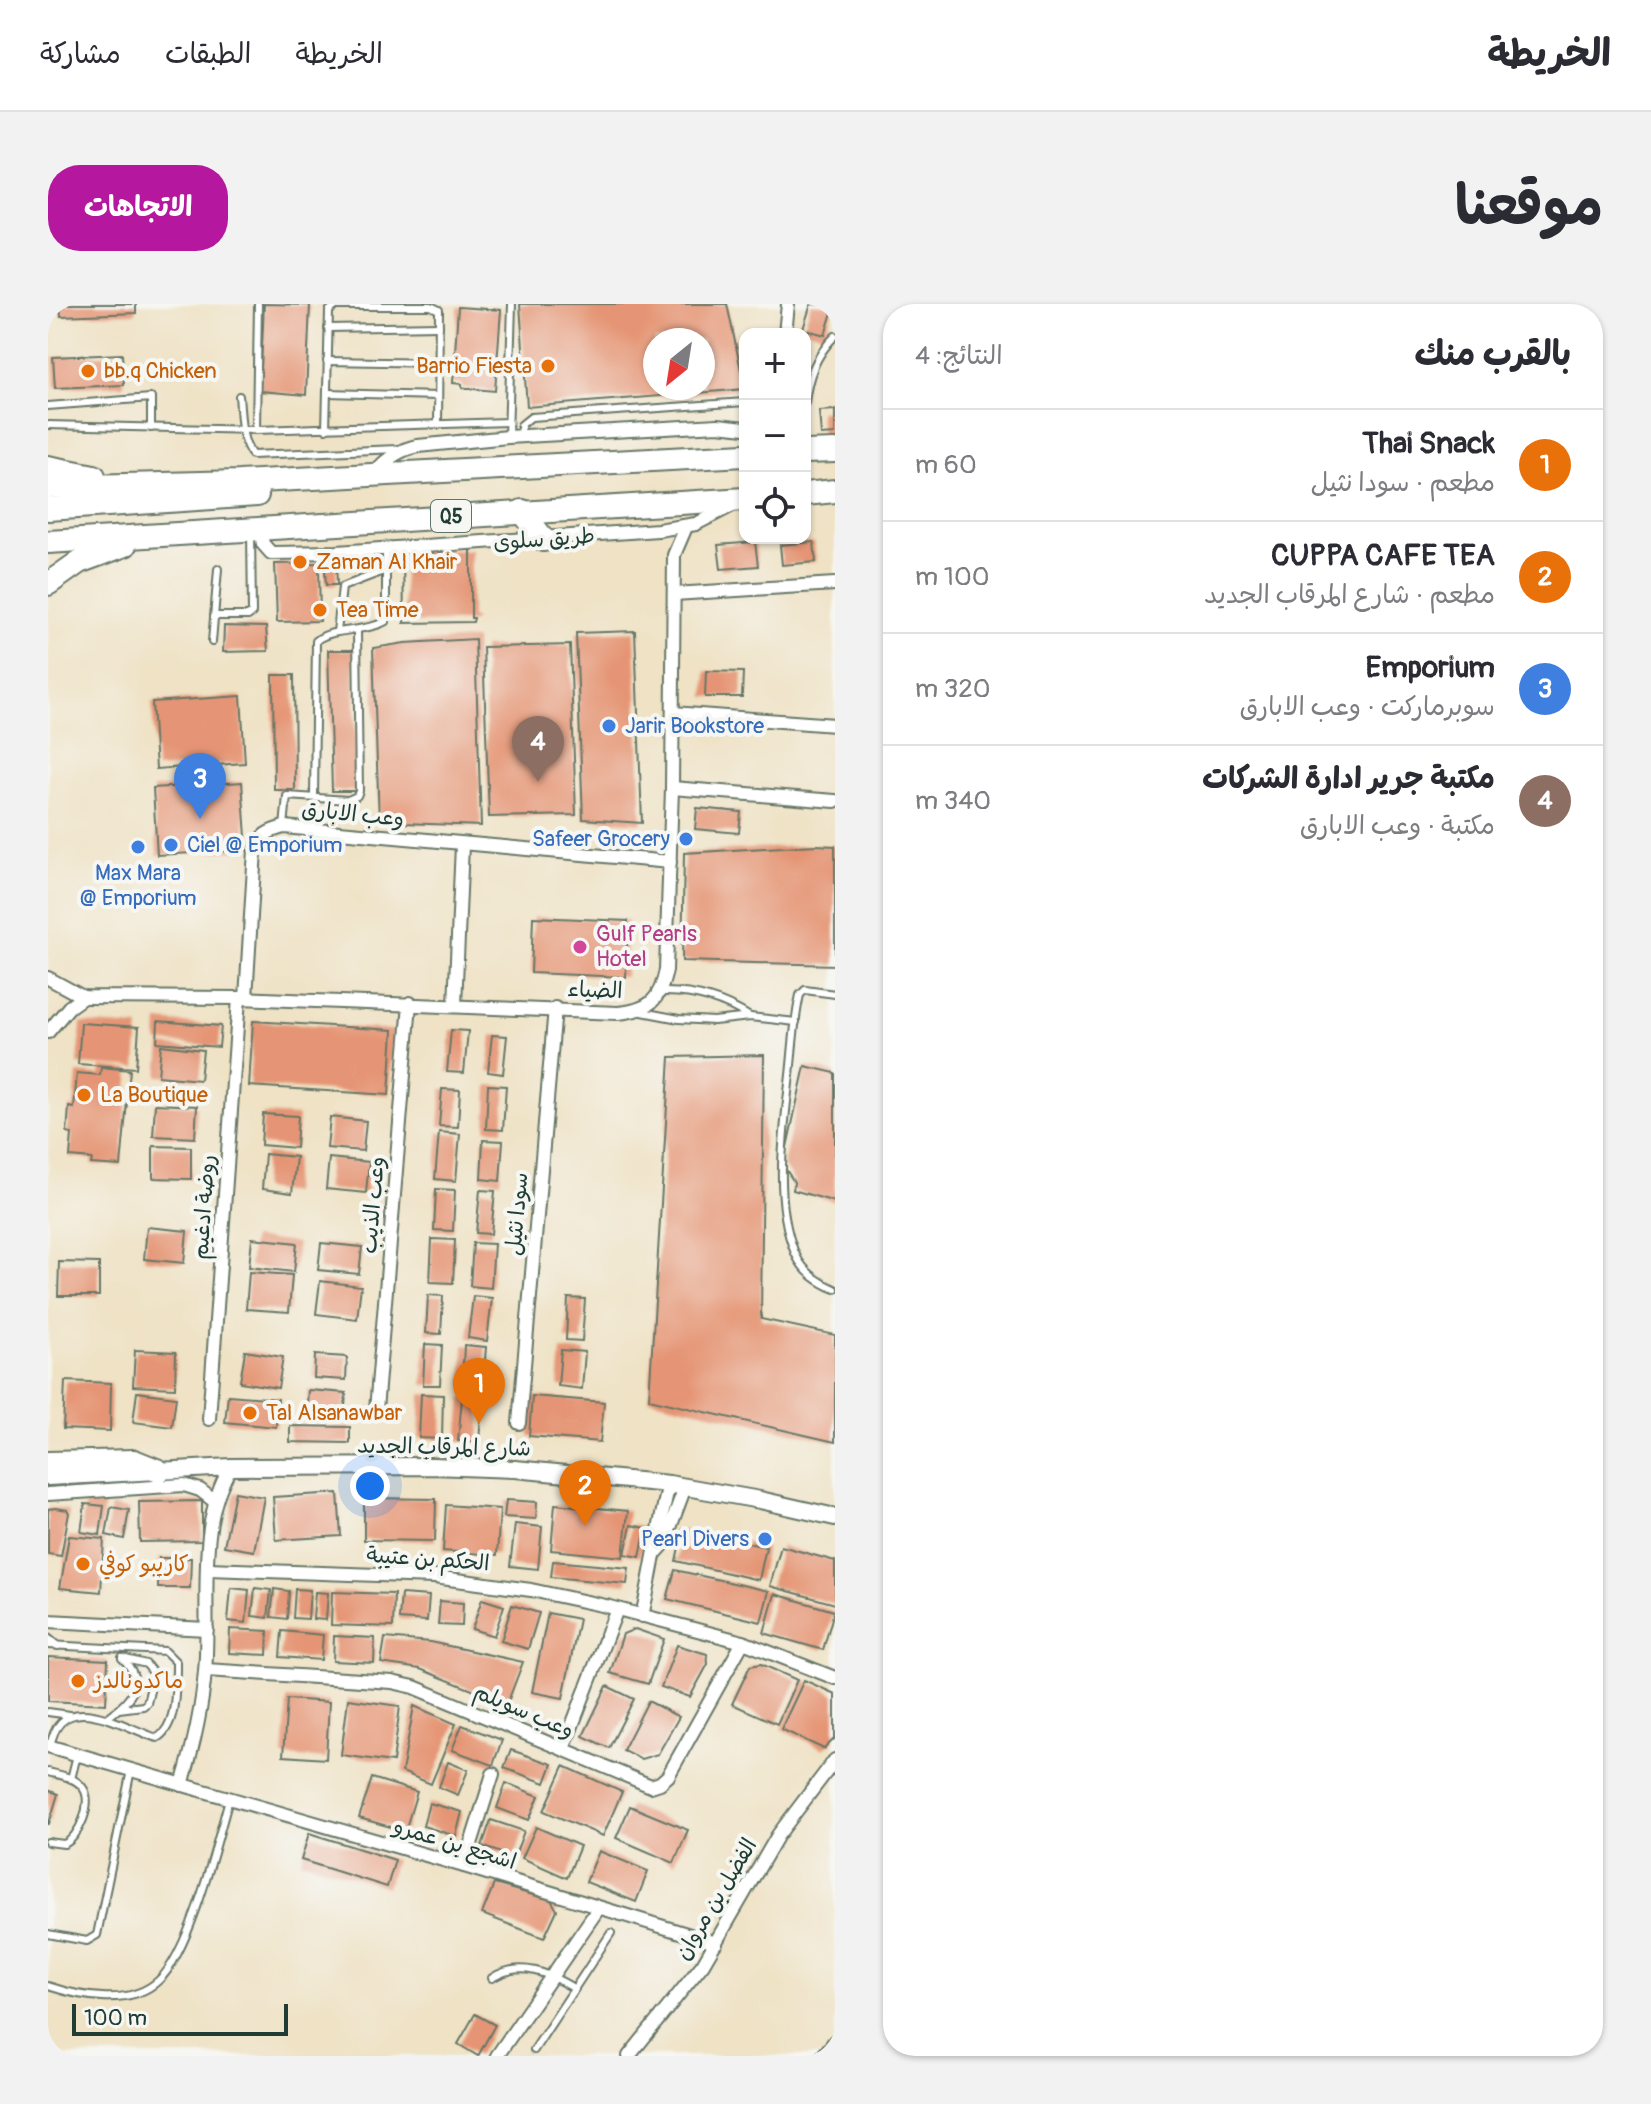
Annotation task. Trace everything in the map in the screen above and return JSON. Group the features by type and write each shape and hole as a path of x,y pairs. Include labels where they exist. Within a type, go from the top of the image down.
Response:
{"highway":[{"path":"811,449 835,451"},
{"name":"Q5","path":"48,487 239,482 739,455"},
{"path":"48,509 558,478 589,472 611,461"},
{"path":"48,467 131,483"},
{"path":"811,493 835,491"},
{"name":"طريق سلوى","path":"48,542 739,499"},
{"path":"522,511 544,540"},
{"path":"48,584 79,562 158,535"},
{"path":"48,1463 134,1461 159,1471"}],"street":[{"path":"786,328 788,304"},
{"path":"373,474 406,448 515,437 718,425 739,427"},
{"name":"طريق سلوى","path":"255,529 266,549 278,554 544,540 686,527 739,501"},
{"path":"661,992 666,970 670,862 674,555 686,527"},
{"path":"658,530 674,555"},
{"path":"674,594 835,584"},
{"path":"673,713 835,725"},
{"path":"672,788 835,801"},
{"name":"وعب الابارق","path":"242,998 255,850 264,835 284,827 670,862"},
{"path":"455,1005 462,845"},
{"name":"الضياء","path":"48,978 83,997 410,1003 618,1013 637,1011 651,1004 661,992"},
{"path":"48,1032 69,1007 83,997"},
{"name":"روضة ادغيم","path":"209,1419 242,998"},
{"name":"وعب الذيب","path":"376,1410 410,1003"},
{"name":"سودا نثيل","path":"519,1423 555,1008"},
{"path":"182,1785 196,1732 206,1670 208,1569 214,1501 231,1467"},
{"name":"شارع المرقاب الجديد","path":"48,1477 231,1467 501,1468 677,1486 835,1517"},
{"path":"48,1494 184,1485 200,1490 214,1501"},
{"path":"642,1616 656,1535 677,1486"},
{"name":"الحكم بن عتيبة","path":"208,1569 459,1579 531,1590 743,1642 835,1678"},
{"path":"563,1749 617,1609"},
{"path":"48,1621 207,1629"},
{"name":"وعب سويلم","path":"206,1670 392,1682 414,1687 643,1784 660,1783 668,1776 743,1642"},
{"name":"اشجع بن عمرو","path":"49,1746 464,1866 716,1943"},
{"name":"الفضل بن مروان","path":"629,2056 703,1964 778,1835 835,1760"},
{"path":"464,1866 493,1774"},
{"path":"497,2056 598,1909"},
{"path":"823,2056 835,2041"}],"lane":[{"path":"256,430 258,304"},
{"path":"512,304 508,422 515,437"},
{"path":"326,429 329,311 336,306 434,306 439,312 438,425"},
{"path":"328,328 439,326"},
{"path":"806,400 814,364 835,336"},
{"path":"327,361 439,363"},
{"path":"327,393 438,396"},
{"path":"239,396 248,450 257,456 406,448"},
{"path":"48,406 151,398 151,428"},
{"path":"515,437 521,425 531,417 739,402"},
{"path":"48,425 256,430 508,422"},
{"path":"456,424 457,442"},
{"path":"214,616 248,616 252,613 255,529"},
{"path":"314,797 316,641 319,637 357,631 386,621 386,548"},
{"path":"212,642 218,569"},
{"path":"337,632 342,587 386,570"},
{"path":"284,827 287,796 348,800 357,796 359,791 357,631"},
{"path":"835,994 805,990 800,995 781,1162 785,1204 795,1253 805,1270 835,1289"},
{"path":"661,992 704,995 750,1017"},
{"path":"637,1011 665,1018 702,1021 750,1017 796,1022"},
{"path":"48,1638 58,1646"},
{"path":"48,1645 155,1650 172,1656 176,1662 170,1723 165,1734 157,1738 107,1718 48,1712"},
{"path":"107,1718 129,1701 135,1678 134,1671 113,1649"},
{"path":"119,1709 147,1703 154,1674 146,1664 122,1658"},
{"path":"49,1746 59,1722 70,1715"},
{"path":"71,1779 78,1754"},
{"path":"48,1934 87,1941 97,1935 131,1770"},
{"path":"48,1772 71,1779 86,1793 74,1838 64,1844 48,1842"},
{"path":"48,1986 88,1997 115,1997 157,1983 173,1965 192,1918 229,1799"},
{"path":"534,2050 611,1933"},
{"path":"492,1978 505,1970 521,1967 553,1976 575,1989"}],"building":[{"path":"60,304 136,304 136,313 61,316"},
{"path":"264,304 310,305 306,395 260,391"},
{"path":"520,304 727,304 739,361 739,389 715,391 715,328 643,328 643,397 527,407"},
{"path":"811,304 834,306 825,335 803,328"},
{"path":"458,307 501,310 495,391 462,388 462,384 453,383"},
{"name":"bb.q Chicken","path":"122,354 124,385 55,388 53,357"},
{"path":"835,410 835,434 821,435 819,411"},
{"path":"814,542 816,562 782,565 780,545"},
{"path":"755,544 758,566 721,569 718,545"},
{"path":"403,550 471,550 473,622 404,623"},
{"path":"324,558 336,558 337,585 326,585"},
{"path":"319,563 320,621 277,622 275,564"},
{"path":"224,626 266,627 268,651 223,652"},
{"name":"Jarir Bookstore","path":"635,631 642,823 583,819 576,633"},
{"path":"475,639 481,826 379,822 373,648"},
{"path":"570,645 576,815 489,817 483,647"},
{"path":"328,650 354,650 357,791 332,791"},
{"path":"706,671 743,672 742,697 705,697"},
{"path":"273,675 294,675 295,790 274,790"},
{"path":"241,696 245,763 156,769 152,702"},
{"path":"242,782 247,850 157,855 153,788"},
{"path":"697,808 741,812 739,833 695,829"},
{"path":"835,846 835,965 682,961 684,853"},
{"name":"Gulf Pearls Hotel","path":"533,917 628,921 626,977 531,973"},
{"path":"158,1021 221,1026 219,1047 157,1042"},
{"path":"253,1021 393,1030 389,1095 249,1086"},
{"path":"81,1023 139,1027 136,1068 78,1064"},
{"path":"451,1030 468,1031 464,1073 447,1072"},
{"path":"492,1035 507,1036 503,1074 488,1072"},
{"path":"161,1045 203,1050 200,1080 158,1076"},
{"path":"764,1055 761,1319 835,1335 835,1442 649,1399 670,1057"},
{"path":"805,1066 835,1073 835,1202 793,1190 794,1182 783,1165"},
{"path":"101,1067 130,1070 121,1166 91,1164 92,1159 70,1157 72,1134 67,1133 69,1107 74,1108 77,1073 100,1075"},
{"path":"488,1085 506,1086 503,1130 486,1129"},
{"path":"442,1089 460,1090 458,1127 439,1126"},
{"path":"155,1104 197,1106 195,1138 153,1136"},
{"path":"263,1114 298,1116 296,1148 261,1145"},
{"path":"330,1117 366,1121 363,1151 327,1148"},
{"path":"439,1132 460,1134 456,1181 435,1179"},
{"path":"483,1140 503,1141 500,1181 481,1179"},
{"path":"153,1146 191,1147 191,1179 153,1178"},
{"path":"265,1154 296,1157 292,1193 262,1189"},
{"path":"329,1158 369,1162 366,1193 326,1189"},
{"path":"436,1189 455,1190 453,1231 434,1230"},
{"path":"480,1190 495,1191 491,1234 476,1233"},
{"path":"147,1227 187,1231 184,1263 144,1259"},
{"path":"252,1238 297,1243 294,1272 249,1267"},
{"path":"432,1239 455,1240 453,1283 430,1282"},
{"path":"321,1243 362,1247 359,1274 318,1270"},
{"path":"473,1243 494,1244 491,1288 470,1286"},
{"path":"59,1262 99,1263 99,1296 58,1296"},
{"path":"249,1272 292,1275 289,1312 246,1309"},
{"path":"320,1281 361,1286 357,1319 316,1314"},
{"path":"428,1295 443,1296 441,1334 426,1333"},
{"path":"473,1296 492,1298 487,1341 468,1338"},
{"path":"568,1298 585,1299 582,1341 566,1340"},
{"path":"425,1344 442,1345 440,1385 423,1385"},
{"path":"464,1345 486,1347 483,1386 462,1385"},
{"path":"135,1350 176,1352 175,1388 133,1386"},
{"path":"561,1350 585,1352 582,1389 558,1386"},
{"path":"245,1351 283,1357 278,1388 240,1382"},
{"path":"315,1355 347,1357 346,1380 314,1378"},
{"path":"65,1381 111,1383 110,1431 63,1429"},
{"path":"308,1390 346,1393 344,1420 306,1417"},
{"path":"137,1392 176,1397 172,1427 133,1422"},
{"path":"421,1394 443,1395 442,1439 419,1438"},
{"path":"228,1395 278,1399 276,1427 225,1422"},
{"path":"532,1396 604,1402 600,1442 529,1436"},
{"path":"462,1398 482,1400 479,1442 458,1441"},
{"path":"290,1426 350,1427 350,1443 290,1442"},
{"path":"235,1492 264,1497 254,1551 224,1546"},
{"path":"338,1493 341,1536 276,1540 273,1497"},
{"path":"364,1498 436,1499 435,1541 364,1540"},
{"path":"506,1500 537,1502 536,1519 504,1517"},
{"path":"202,1501 202,1541 140,1542 139,1502"},
{"path":"85,1504 104,1506 100,1535 81,1532"},
{"path":"555,1504 628,1511 623,1557 551,1550"},
{"path":"446,1505 500,1509 497,1555 443,1551"},
{"path":"111,1507 129,1510 124,1539 106,1535"},
{"path":"56,1508 69,1513 61,1556 48,1554 48,1509"},
{"path":"515,1524 542,1527 538,1569 510,1566"},
{"path":"631,1525 646,1528 640,1557 625,1554"},
{"path":"683,1529 766,1547 759,1580 676,1561"},
{"name":"كاريبو كوفي","path":"69,1536 104,1539 101,1592 60,1588"},
{"path":"781,1546 835,1561 835,1604 770,1586"},
{"path":"159,1558 191,1558 190,1588 158,1588"},
{"path":"553,1561 629,1568 627,1584 551,1577"},
{"path":"675,1570 769,1591 761,1622 667,1599"},
{"path":"231,1588 249,1590 246,1623 228,1621"},
{"path":"255,1588 271,1590 268,1618 252,1616"},
{"path":"274,1589 289,1591 287,1619 271,1617"},
{"path":"295,1589 310,1590 308,1619 293,1618"},
{"path":"315,1592 328,1593 326,1620 313,1619"},
{"path":"332,1592 394,1594 393,1627 331,1625"},
{"path":"401,1594 429,1596 427,1621 399,1619"},
{"path":"775,1594 834,1611 823,1650 764,1633"},
{"path":"482,1599 504,1606 494,1636 472,1629"},
{"path":"440,1601 463,1603 462,1626 438,1625"},
{"path":"512,1605 539,1613 528,1649 501,1641"},
{"path":"548,1613 579,1619 563,1698 532,1692"},
{"path":"230,1629 268,1631 267,1655 229,1653"},
{"path":"635,1629 664,1639 648,1684 610,1673 623,1634"},
{"path":"282,1631 323,1635 321,1660 280,1657"},
{"path":"334,1636 375,1638 374,1663 333,1661"},
{"path":"385,1638 430,1642 523,1662 507,1704 420,1669 381,1663"},
{"path":"677,1645 707,1654 708,1664 690,1697 661,1687"},
{"name":"ماكدونالدز","path":"48,1657 108,1660 106,1704 48,1701"},
{"path":"761,1664 797,1680 777,1724 732,1704 750,1666"},
{"path":"804,1680 835,1694 835,1738 824,1749 781,1729"},
{"path":"607,1686 634,1699 609,1748 583,1736"},
{"path":"287,1699 329,1702 326,1759 283,1756"},
{"path":"348,1699 400,1706 393,1762 341,1755"},
{"path":"648,1701 679,1717 658,1754 641,1759 623,1750"},
{"path":"414,1706 456,1724 431,1784 402,1772"},
{"path":"462,1725 502,1740 493,1765 452,1750"},
{"path":"511,1750 552,1764 545,1783 504,1768"},
{"path":"448,1762 468,1770 458,1795 439,1787"},
{"path":"564,1766 622,1792 603,1836 544,1811"},
{"path":"372,1778 417,1792 405,1831 359,1818"},
{"path":"506,1783 539,1796 529,1820 497,1808"},
{"path":"48,1790 58,1794 49,1824 48,1824"},
{"path":"429,1803 462,1812 456,1836 423,1826"},
{"path":"630,1806 688,1830 674,1863 616,1838"},
{"path":"491,1820 524,1831 514,1858 482,1846"},
{"path":"536,1827 580,1846 567,1878 522,1858"},
{"path":"309,1833 395,1860 387,1887 301,1860"},
{"path":"599,1851 648,1871 636,1902 586,1882"},
{"path":"494,1884 551,1900 557,1910 544,1938 482,1914"},
{"path":"475,2014 495,2025 478,2056 458,2044"}],"place":[{"name":"Barrio Fiesta","path":"548,366"},
{"name":"bb.q Chicken","path":"88,371"},
{"name":"Zaman Al Khair","path":"300,562"},
{"name":"Tea Time","path":"320,610"},
{"name":"Jarir Bookstore","path":"609,726"},
{"name":"مكتبة جرير ادارة الشركات","path":"538,782"},
{"name":"Emporium","path":"200,819"},
{"name":"Safeer Grocery","path":"686,839"},
{"name":"Ciel @ Emporium","path":"171,845"},
{"name":"Max Mara @ Emporium","path":"138,847"},
{"name":"Gulf Pearls Hotel","path":"580,947"},
{"name":"La Boutique","path":"84,1095"},
{"name":"Tal Alsanawbar","path":"250,1413"},
{"name":"Thai Snack","path":"479,1424"},
{"name":"CUPPA CAFE TEA","path":"585,1526"},
{"name":"Pearl Divers","path":"765,1539"},
{"name":"كاريبو كوفي","path":"83,1564"},
{"name":"ماكدونالدز","path":"78,1681"}]}
